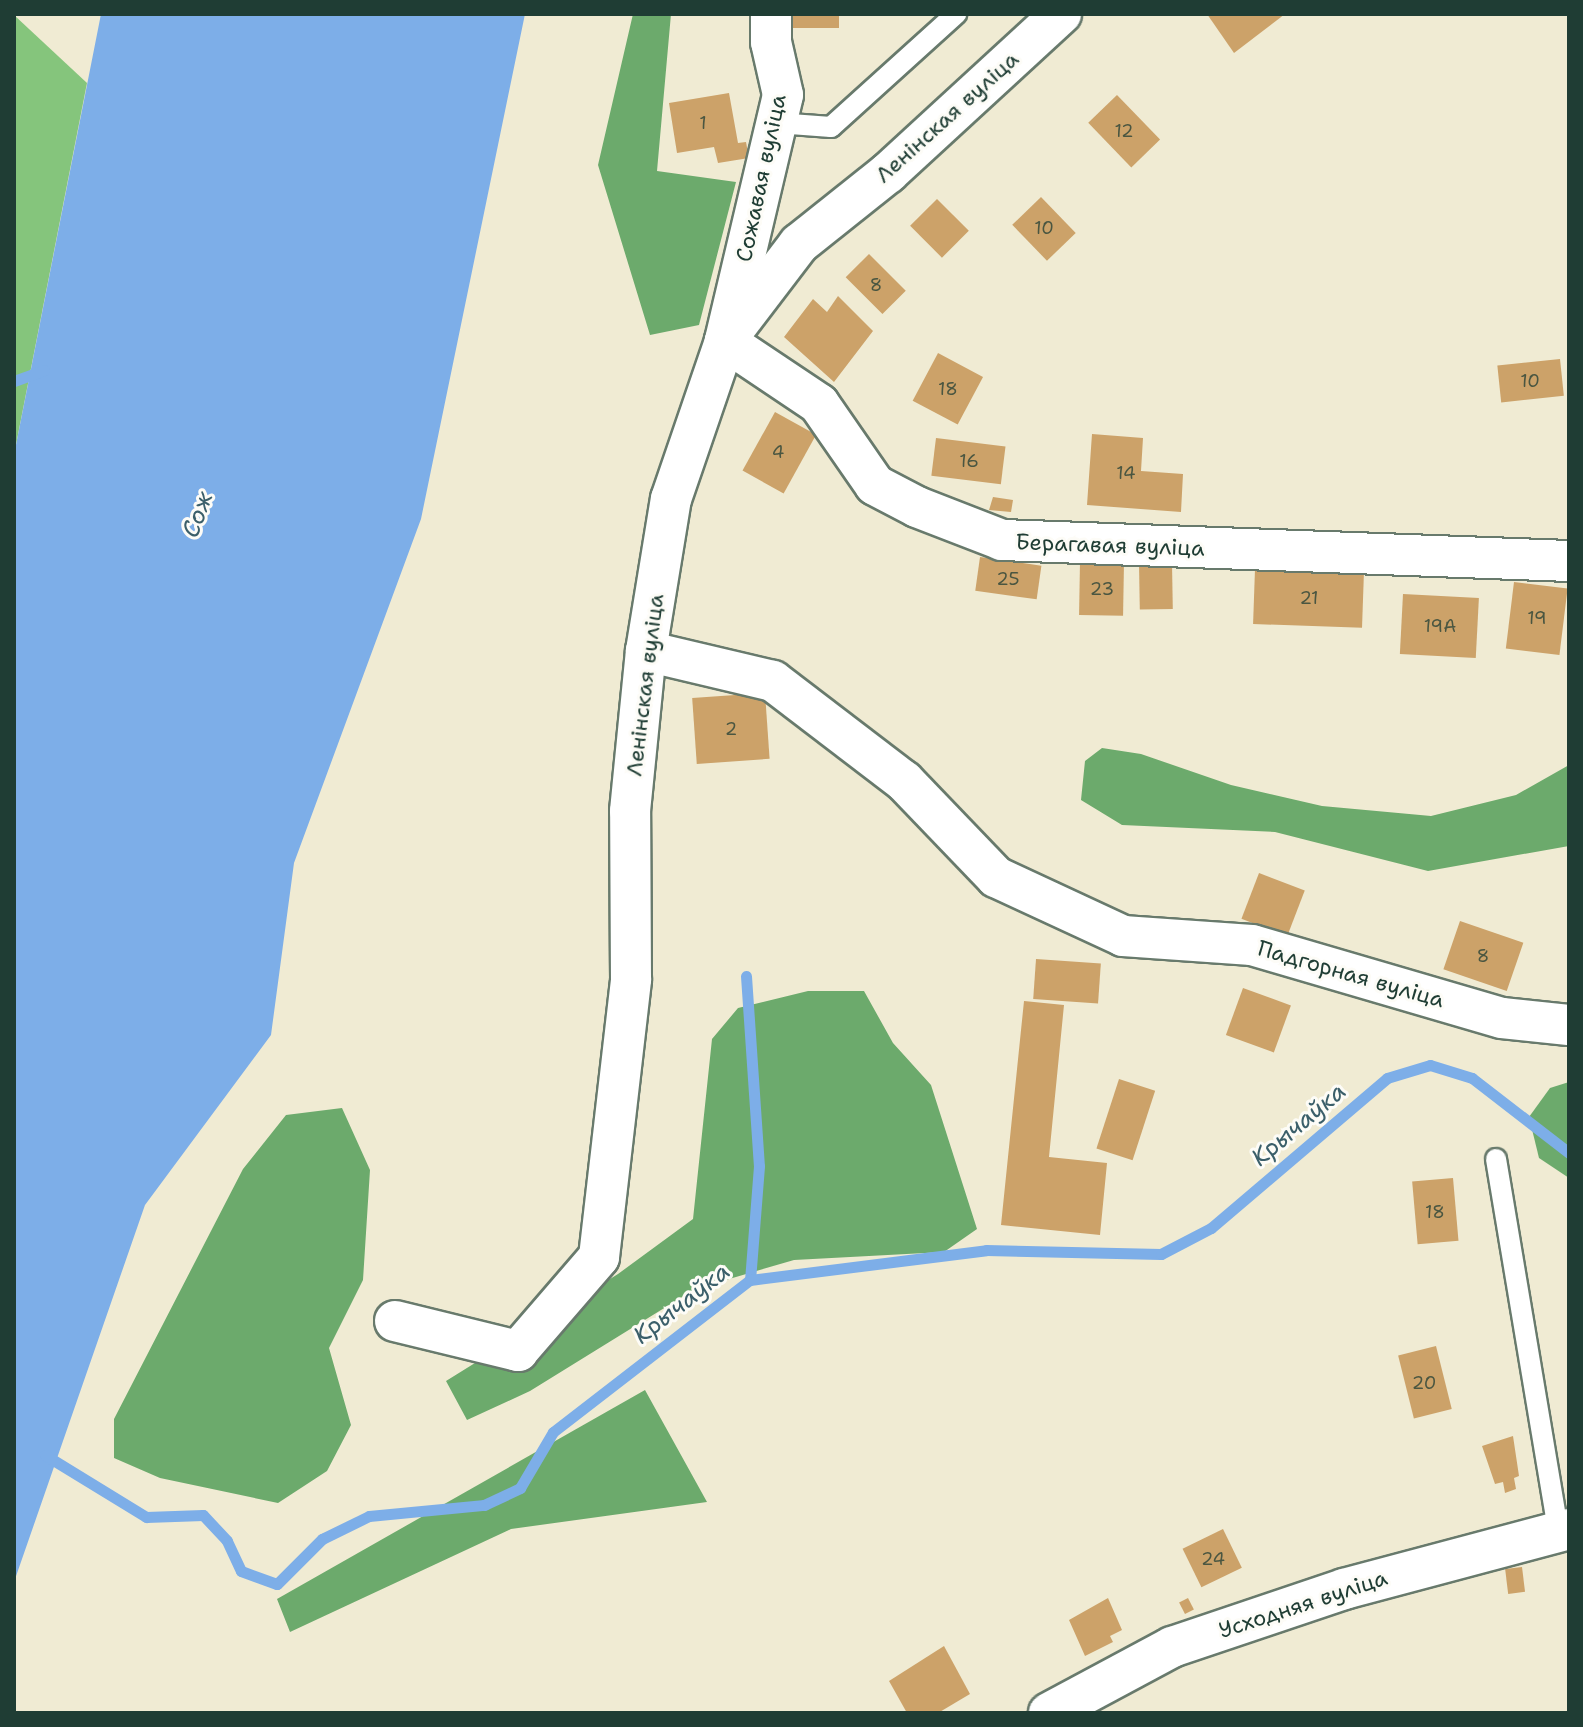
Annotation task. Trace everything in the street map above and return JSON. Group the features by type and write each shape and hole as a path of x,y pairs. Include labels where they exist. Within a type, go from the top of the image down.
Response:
{"street":[{"name":"Сожавая вуліца","path":"725,341 783,95 771,42 771,14"},
{"name":"Ленінская вуліца","path":"395,1321 518,1351 599,1257 631,979 630,811 646,651 671,499 725,341 799,244 888,173 1061,14"},
{"name":"Берагавая вуліца","path":"725,341 819,404 875,485 917,507 1002,540 1569,561"},
{"name":"Падгорная вуліца","path":"646,651 773,681 904,781 996,877 1123,936 1252,945 1502,1018 1569,1025"},
{"name":"Усходняя вуліца","path":"1049,1713 1172,1647 1344,1589 1563,1530"}],"lane":[{"path":"777,123 831,127 956,14"},
{"path":"1496,1159 1563,1530"}],"green space":[{"path":"633,14 671,14 657,171 736,182 699,325 650,335 598,165"},
{"path":"14,15 87,83 14,455"},
{"path":"1102,748 1141,754 1231,785 1322,806 1431,816 1516,795 1569,765 1569,846 1428,871 1275,832 1122,825 1081,800 1085,761"},
{"path":"808,991 864,991 893,1043 931,1085 977,1229 944,1252 794,1260 695,1289 530,1391 467,1420 446,1381 618,1274 693,1219 712,1039 738,1008"},
{"path":"1569,1082 1569,1178 1539,1158 1529,1117 1550,1088"},
{"path":"342,1108 370,1170 363,1280 329,1348 351,1425 327,1471 278,1503 160,1478 114,1458 114,1419 243,1169 286,1115"},
{"path":"645,1390 707,1502 511,1529 290,1632 277,1599"}],"water":[{"name":"Сож","path":"101,14 525,14 421,519 294,863 271,1035 145,1205 14,1582 14,455"}],"building":[{"path":"781,14 839,14 839,28 781,28"},
{"path":"1207,14 1285,14 1234,53"},
{"path":"729,93 738,143 746,142 749,158 718,163 714,147 677,153 669,103"},
{"path":"1117,95 1160,140 1131,167 1088,123"},
{"path":"1041,197 1076,233 1047,261 1012,225"},
{"path":"937,199 969,231 942,258 910,226"},
{"path":"869,254 906,291 882,314 846,277"},
{"path":"838,296 873,331 834,382 784,337 813,299 827,312"},
{"path":"938,353 983,377 958,425 913,401"},
{"path":"1560,359 1564,396 1501,402 1497,366"},
{"path":"775,412 816,435 784,493 743,471"},
{"path":"1092,434 1143,438 1141,471 1183,474 1181,512 1087,505"},
{"path":"936,438 1005,447 1001,484 931,476"},
{"path":"993,497 1013,500 1011,512 989,510"},
{"path":"980,557 1041,566 1037,599 975,591"},
{"path":"1080,562 1124,563 1123,616 1079,615"},
{"path":"1172,563 1173,609 1140,610 1139,564"},
{"path":"1255,569 1364,573 1362,628 1253,624"},
{"path":"1514,582 1568,589 1559,655 1506,649"},
{"path":"1403,594 1479,598 1476,658 1400,654"},
{"path":"765,693 770,759 697,764 692,698"},
{"path":"1259,873 1305,891 1287,936 1241,919"},
{"path":"1460,921 1523,943 1507,991 1443,969"},
{"path":"1036,959 1101,964 1098,1003 1033,999"},
{"path":"1243,988 1291,1005 1274,1052 1226,1035"},
{"path":"1024,1001 1064,1005 1049,1157 1107,1163 1100,1235 1001,1225"},
{"path":"1119,1079 1155,1091 1133,1160 1096,1148"},
{"path":"1453,1178 1458,1241 1418,1244 1412,1182"},
{"path":"1436,1346 1452,1409 1414,1419 1398,1355"},
{"path":"1513,1436 1519,1476 1514,1478 1516,1489 1505,1493 1503,1482 1495,1484 1482,1446"},
{"path":"1223,1529 1242,1568 1201,1587 1183,1549"},
{"path":"1522,1567 1525,1592 1508,1594 1505,1569"},
{"path":"1108,1598 1122,1630 1110,1636 1113,1642 1085,1656 1069,1620"},
{"path":"1188,1598 1194,1610 1185,1614 1179,1603"},
{"path":"944,1646 970,1694 938,1713 907,1713 889,1681"}],"waterway":[{"path":"14,381 44,370"},
{"path":"746,976 759,1166 750,1280"},
{"name":"Крычаўка","path":"45,1455 146,1517 203,1515 227,1541 241,1571 277,1584 322,1539 369,1516 484,1505 520,1488 553,1432 750,1280 986,1250 1161,1254 1211,1228 1387,1078 1430,1065 1472,1078 1569,1153"}]}
